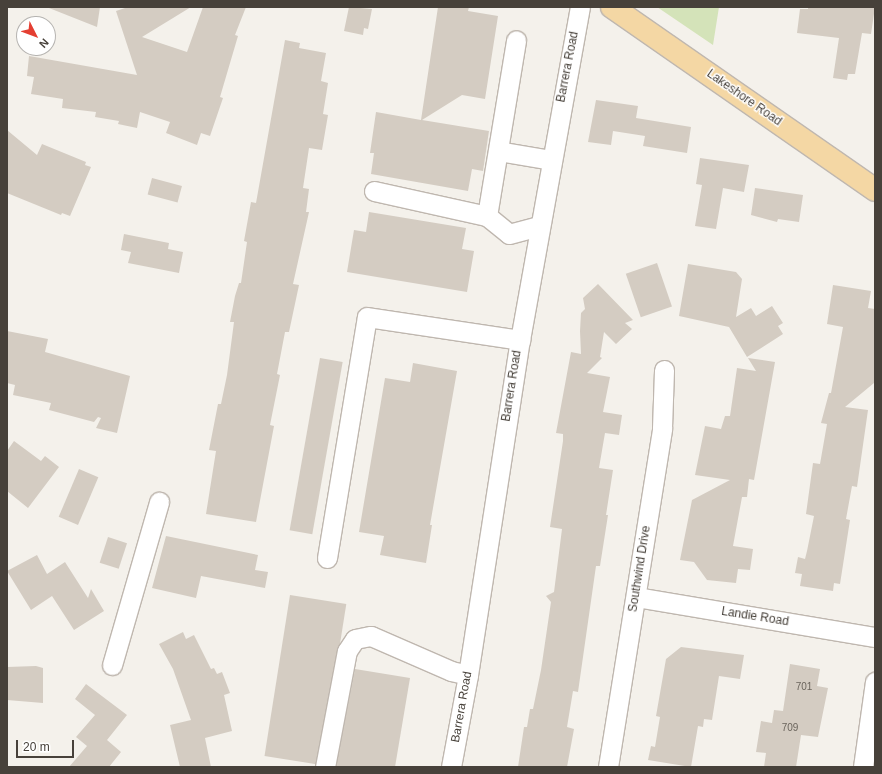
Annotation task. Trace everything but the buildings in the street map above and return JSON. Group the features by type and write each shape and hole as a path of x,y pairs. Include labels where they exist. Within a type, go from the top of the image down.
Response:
{"main road":[{"name":"Lakeshore Road","path":"612,7 875,190"}],"street":[{"name":"Barrera Road","path":"451,767 468,675 539,226 580,7"},
{"path":"487,216 516,40"},
{"path":"498,151 551,160"},
{"path":"374,190 487,216 509,234 539,226"},
{"path":"327,558 367,317 520,340"},
{"name":"Southwind Drive","path":"608,767 662,428 664,370"},
{"path":"112,665 159,502"},
{"name":"Landie Road","path":"636,597 875,637"},
{"path":"325,767 347,651 355,639 371,636 451,671 468,675"},
{"path":"863,767 875,682"}],"green space":[{"path":"657,7 719,7 713,45 660,9"}]}
